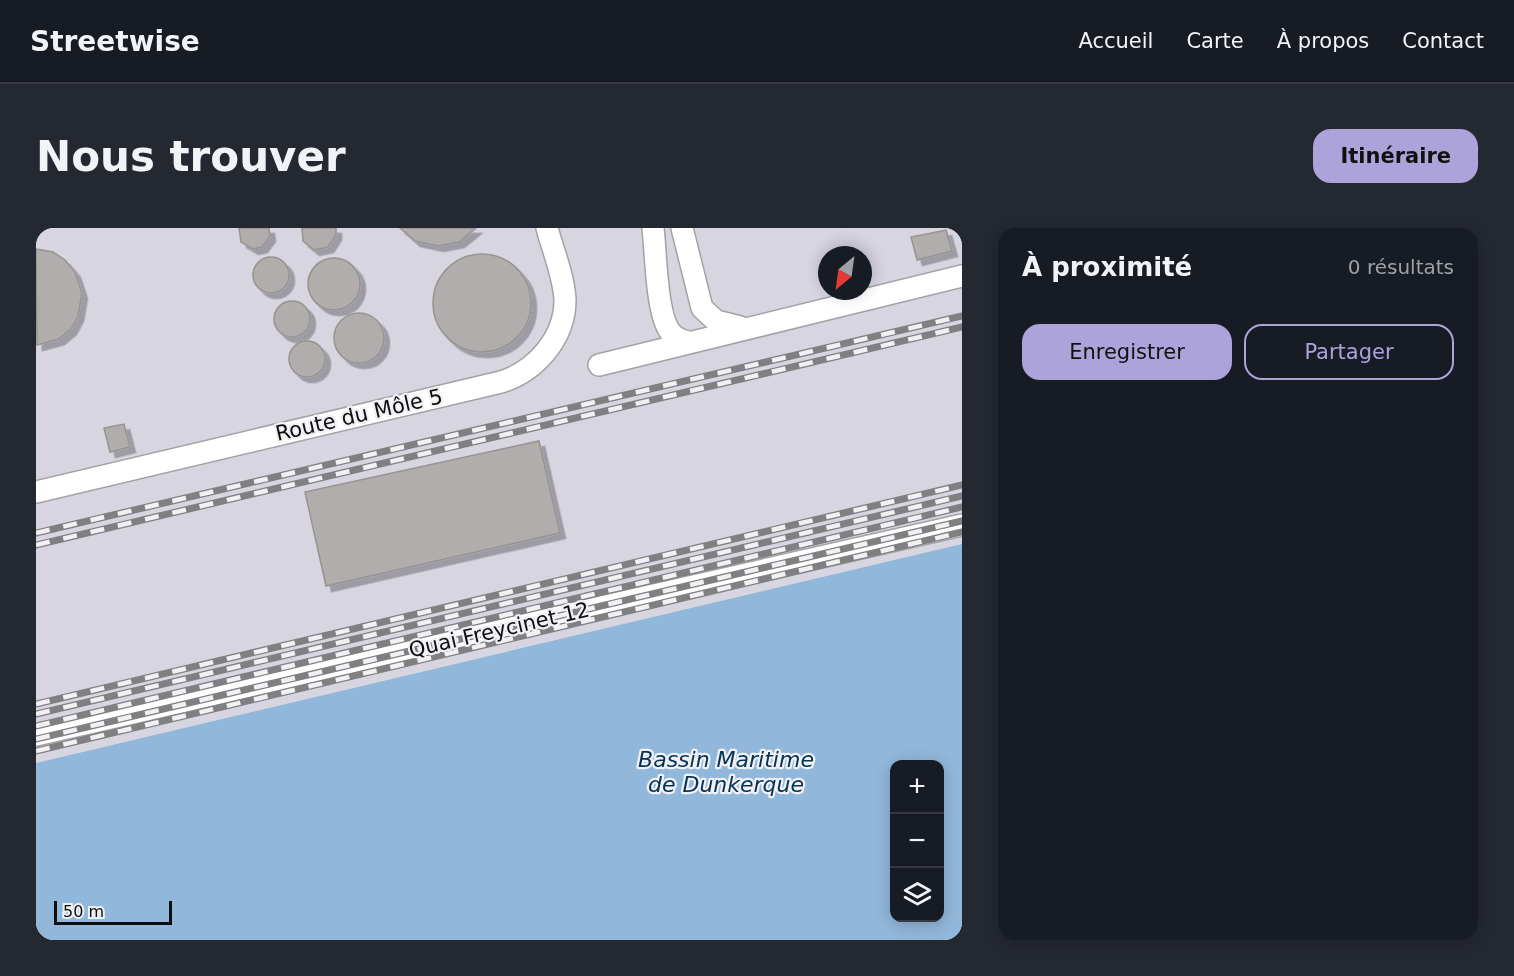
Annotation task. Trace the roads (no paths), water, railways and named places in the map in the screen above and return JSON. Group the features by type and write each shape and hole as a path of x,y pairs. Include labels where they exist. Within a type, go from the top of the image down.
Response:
{"street":[{"name":"Route du Môle 5","path":"36,492 501,382 518,375 534,365 547,350 563,316 563,288 547,228"},
{"path":"653,228 657,278 666,324 671,334 690,342"},
{"path":"682,228 696,292 705,313 722,324 753,326"},
{"path":"599,365 962,276"},
{"name":"Quai Freycinet 12","path":"36,735 962,525"}],"water":[{"name":"Bassin Maritime de Dunkerque","path":"962,544 962,940 36,940 36,763"}],"railway":[{"path":"36,533 962,316"},
{"path":"36,545 962,327"},
{"path":"36,704 962,485"},
{"path":"36,714 962,496"},
{"path":"36,726 962,507"},
{"path":"36,739 962,521"},
{"path":"36,751 962,532"}]}
